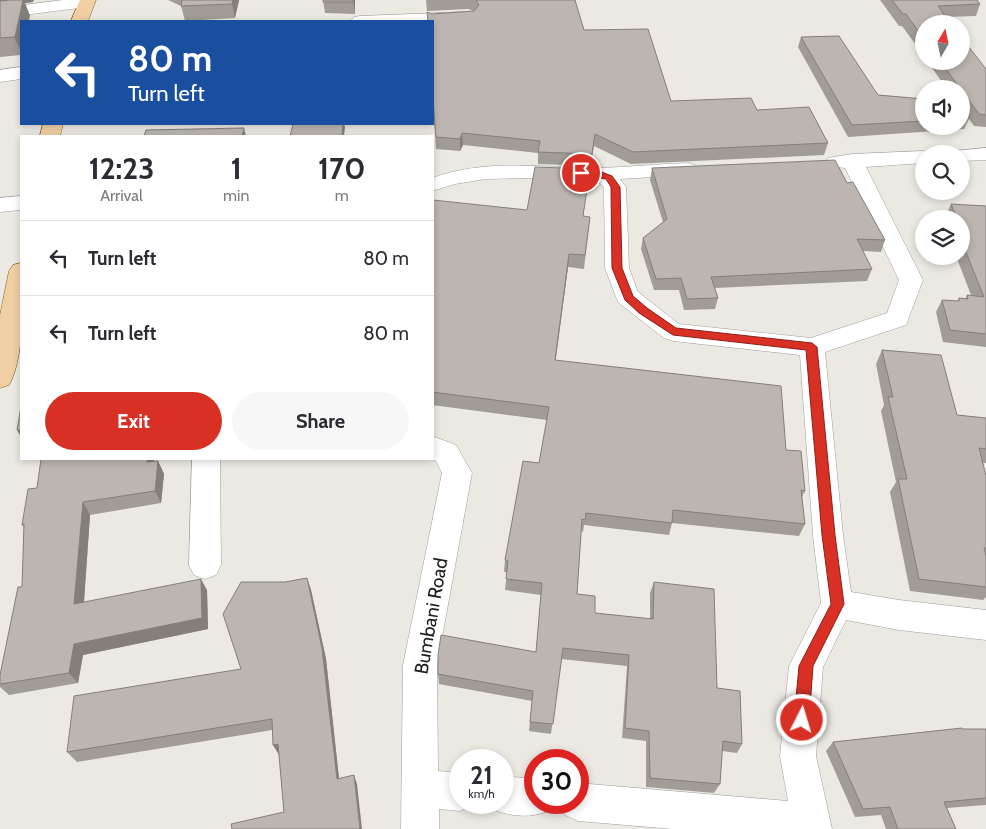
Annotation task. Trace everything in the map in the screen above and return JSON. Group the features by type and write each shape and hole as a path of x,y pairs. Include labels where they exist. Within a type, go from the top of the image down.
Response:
{"main road":[{"path":"80,20 87,1"},
{"path":"0,378 20,276"}],"street":[{"path":"0,13 87,1"},
{"path":"382,20 468,16"},
{"path":"0,76 20,73"},
{"path":"970,155 986,154"},
{"path":"814,164 852,160 915,157"},
{"path":"599,174 609,178 615,187 617,268 628,297 643,310 673,332 812,347 897,318 911,280 852,160"},
{"path":"434,184 448,178 473,174 599,174 708,168"},
{"path":"0,204 20,203"},
{"path":"589,803 812,826 798,756 806,666 837,604 828,535 812,347"},
{"name":"Bumbani Road","path":"420,829 420,665 457,473 446,453 434,448"},
{"path":"205,565 206,460"},
{"path":"837,604 899,615 986,625"},
{"path":"420,788 449,791"}],"building":[{"path":"23,0 15,37 0,38 0,1"},
{"path":"182,0 233,0 232,4 181,6"},
{"path":"323,0 353,0 353,2 323,2"},
{"path":"476,0 575,0 584,30 648,29 671,101 751,98 757,110 809,107 828,143 633,152 595,134 592,154 538,152 540,141 462,133 460,139 436,137 434,112 434,20 428,20 427,12 432,14 474,11 479,5"},
{"path":"892,0 977,0 980,4 938,6 944,15 915,15 915,26 906,14 903,14"},
{"path":"839,36 878,95 915,98 915,122 852,125 801,37"},
{"path":"970,49 986,69 986,115 979,114 970,102 970,80 954,80 947,70 970,70"},
{"path":"293,125 343,125 342,135 290,135"},
{"path":"244,128 242,135 144,135 146,130"},
{"path":"835,160 847,183 853,182 885,240 857,239 872,269 711,277 718,298 687,299 681,278 656,279 643,238 667,219 652,168"},
{"path":"535,167 590,169 583,216 590,217 585,255 569,254 555,360 781,386 786,450 801,451 805,491 801,490 805,524 673,510 672,523 586,513 585,520 582,519 577,594 595,596 595,613 653,619 654,582 714,589 717,688 740,691 742,744 723,741 720,784 650,778 649,731 625,728 629,655 563,648 553,724 530,722 533,691 438,674 441,635 536,652 542,583 506,579 508,561 505,560 523,461 539,463 549,407 434,392 434,200 527,210"},
{"path":"951,204 986,206 986,334 950,330 942,300 959,301 959,298 968,299 967,295 984,297 970,262 970,210 953,210"},
{"path":"882,350 941,355 957,415 986,418 986,449 979,448 986,476 986,548 984,548 986,556 986,587 919,579 898,479 907,479 888,397 893,397"},
{"path":"20,413 20,430 17,430"},
{"path":"41,460 158,461 155,491 83,502 74,604 201,579 202,618 74,644 69,673 0,684 0,675 18,587 22,587 24,524 22,525 28,489 37,488"},
{"path":"307,578 322,648 337,779 354,775 360,829 232,829 231,824 284,812 278,744 273,745 272,719 67,752 74,696 241,669 223,614 241,582 285,582"},
{"path":"962,728 986,729 986,798 944,802 956,829 898,829 890,807 863,809 833,742"}],"route":[{"path":"581,173 599,174 609,178 615,187 617,268 628,297 643,310 673,332 812,347 828,535 837,604 806,666 802,720"}]}
